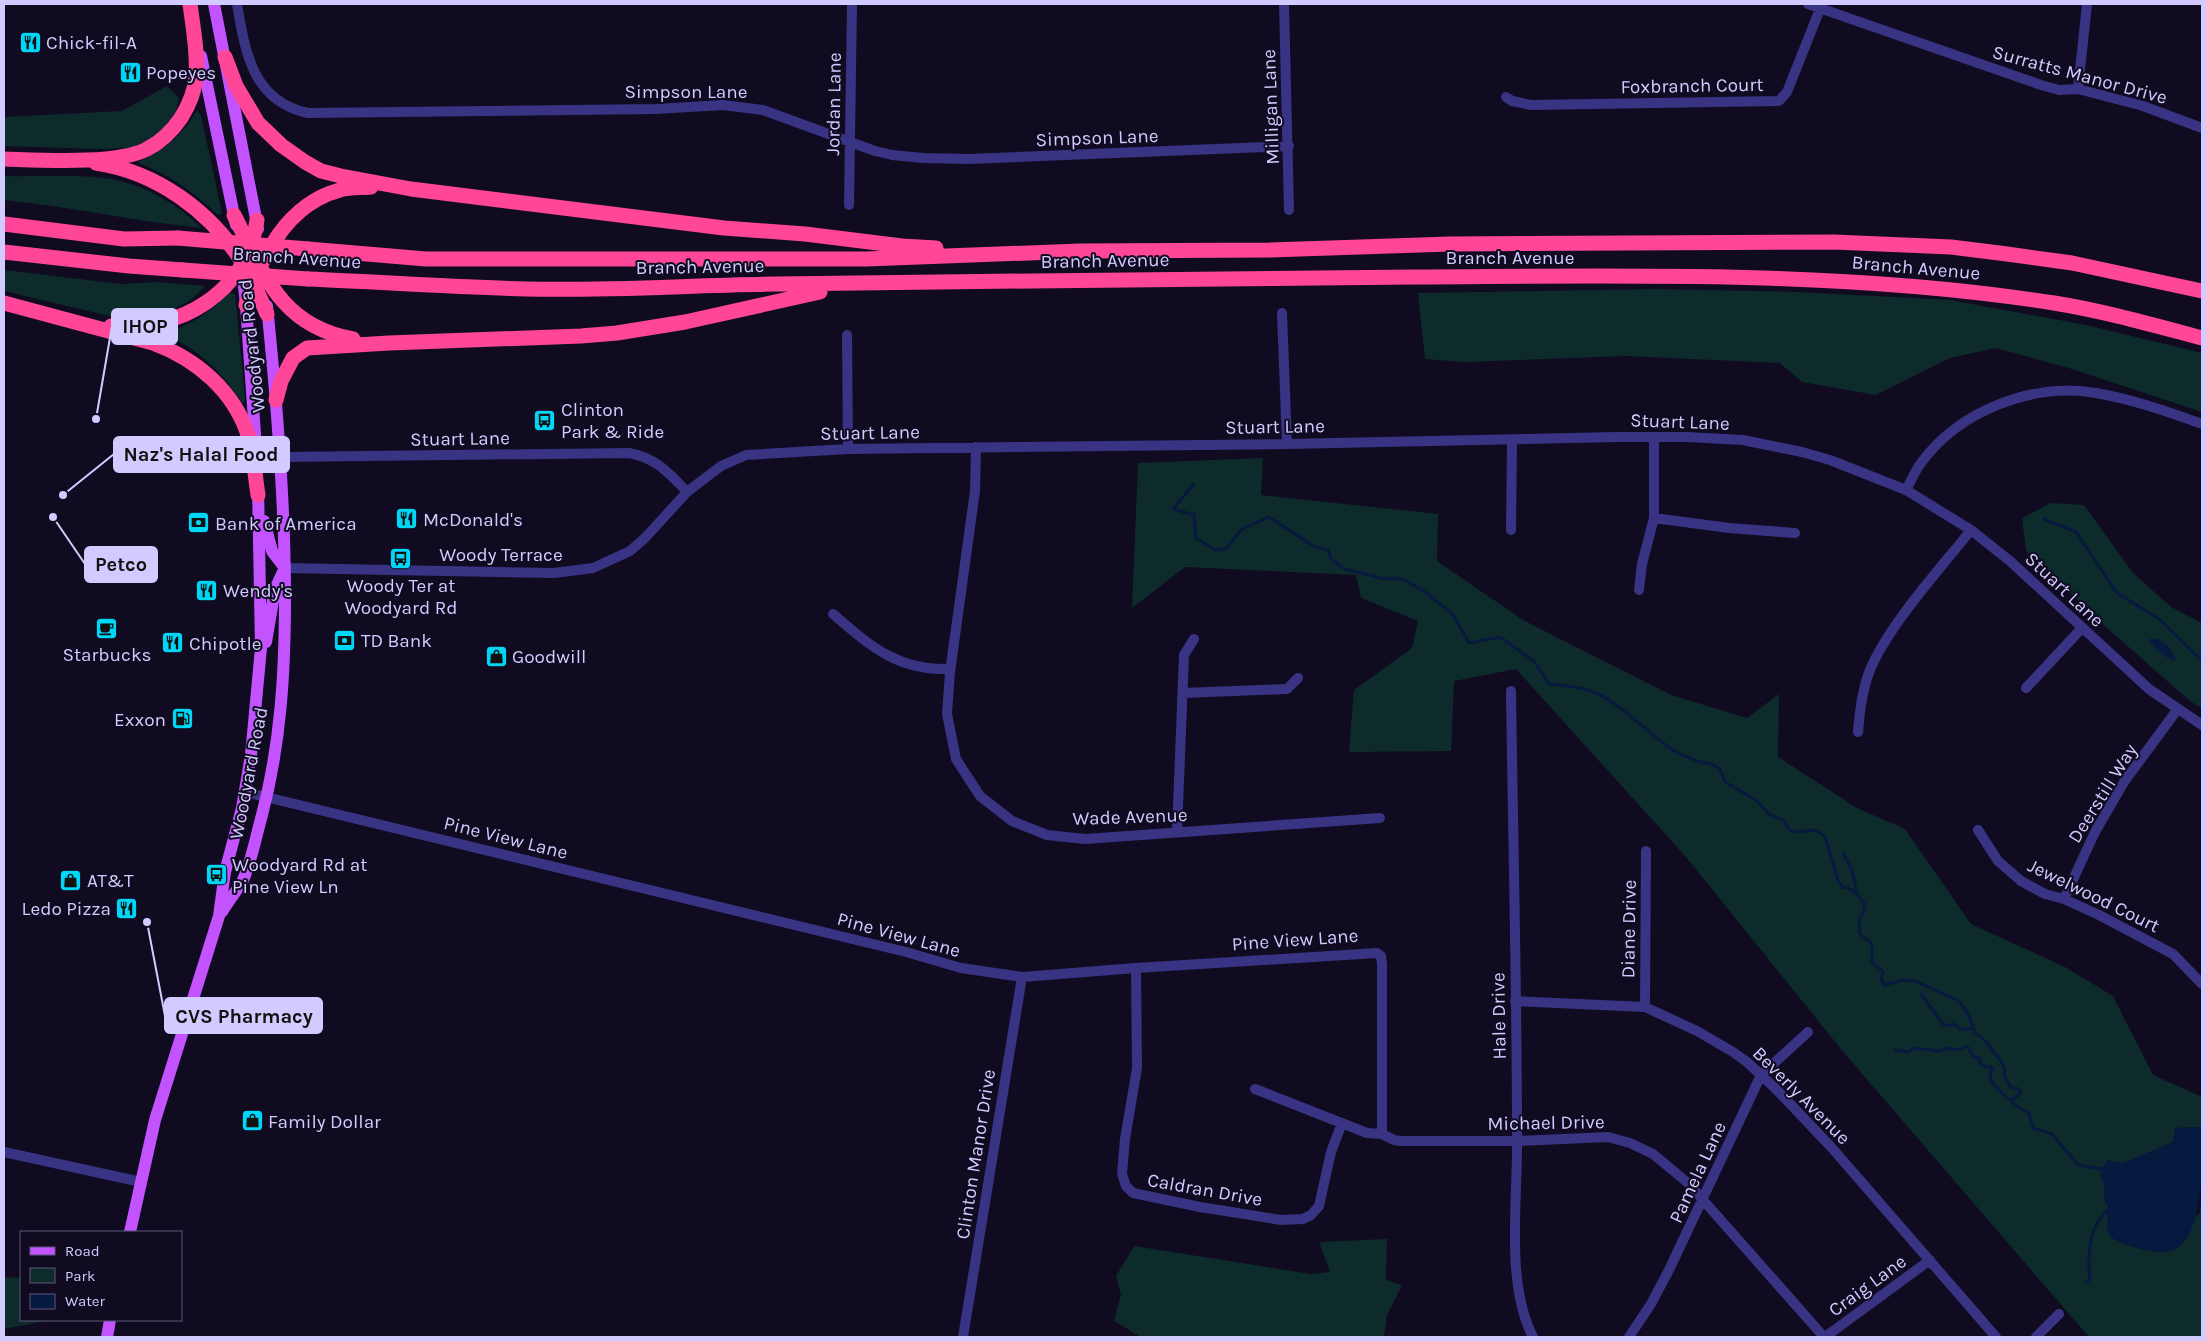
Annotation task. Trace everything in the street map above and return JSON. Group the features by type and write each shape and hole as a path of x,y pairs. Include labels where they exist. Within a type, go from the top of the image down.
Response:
{"highway":[{"path":"4,159 77,160 132,154 147,149 164,138 179,121 191,101 196,77 196,52 190,4"},
{"path":"225,57 236,86 258,123 281,145 321,171 341,176 430,192 724,228 804,234 902,246 1040,252"},
{"path":"77,160 107,165 133,173 156,182 184,199 215,225 242,264 267,314"},
{"path":"246,305 253,284 275,238 295,217 318,200 340,190 392,185"},
{"path":"234,215 261,267 283,302 294,314 304,321 340,336 390,343"},
{"path":"77,323 148,326 170,321 195,309 230,283 251,248 257,220"},
{"name":"Branch Avenue","path":"4,224 124,239 178,238 426,258 866,259 1040,252 1270,250 1450,244 1824,242 1891,244 1951,248 2072,263 2202,291"},
{"name":"Branch Avenue","path":"4,252 129,266 308,279 532,289 1294,277 1688,277 1846,281 1994,294 2057,304 2097,311 2202,338"},
{"path":"276,400 289,365 300,352 308,348 617,333 684,322 810,292 904,284"},
{"path":"4,303 173,350 196,364 228,396 249,437 258,495"}],"main road":[{"name":"Woodyard Road","path":"130,1231 150,1140 219,916 225,872 245,792 251,755 258,684 261,582 258,495 242,264 234,215 190,4"},
{"name":"Woodyard Road","path":"215,6 257,220 282,457 285,568 285,646 279,732 267,796 242,880 219,916"},
{"path":"258,495 272,551 285,568 275,589 258,684"},
{"path":"107,1337 110,1321"}],"street":[{"name":"Simpson Lane","path":"237,4 242,32 256,77 268,92 288,108 308,113 656,109 723,106 763,110 892,154 923,158 969,160 1289,146"},
{"name":"Jordan Lane","path":"849,205 852,4"},
{"name":"Milligan Lane","path":"1284,4 1289,146 1289,210"},
{"name":"Surratts Manor Drive","path":"1808,4 2041,85 2059,90 2078,89 2143,106 2202,128"},
{"path":"2078,89 2088,4"},
{"name":"Foxbranch Court","path":"1506,97 1512,101 1531,105 1779,100 1787,92 1820,9"},
{"path":"1282,313 1287,444"},
{"path":"847,335 848,449"},
{"path":"1906,490 1920,464 1934,447 1948,435 1976,415 2022,397 2063,391 2096,393 2202,424"},
{"name":"Stuart Lane","path":"282,457 629,453 640,455 659,464 688,492 721,466 746,455 848,449 1687,437 1743,440 1802,452 1830,460 1906,490 1971,530 2010,561 2149,689 2202,726"},
{"path":"1638,590 1654,518 1654,438"},
{"path":"1511,530 1512,440"},
{"name":"Wade Avenue","path":"976,447 975,491 950,669 947,714 956,759 980,796 1012,821 1047,835 1086,839 1380,818"},
{"name":"Woody Terrace","path":"285,568 554,573 594,568 630,551 645,538 688,492"},
{"path":"1654,518 1728,528 1795,533"},
{"path":"1858,732 1861,699 1874,661 1897,625 1971,530"},
{"path":"833,614 873,648 901,662 934,670 950,669"},
{"path":"2026,688 2082,628"},
{"path":"1177,832 1184,655 1194,639"},
{"path":"1183,693 1287,689 1298,678"},
{"name":"Hale Drive","path":"1511,691 1517,1140 1516,1255 1521,1307 1533,1337"},
{"name":"Deerstill Way","path":"2064,899 2091,840 2124,782 2177,710"},
{"name":"Pine View Lane","path":"245,792 906,952 962,968 1022,977 1374,952 1380,954 1382,964 1382,1134"},
{"name":"Jewelwood Court","path":"1978,830 1989,850 2007,871 2034,888 2064,899 2143,937 2173,954 2202,984"},
{"name":"Diane Drive","path":"1645,1007 1646,851"},
{"name":"Caldran Drive","path":"1136,968 1137,1068 1125,1139 1122,1174 1126,1186 1133,1193 1200,1207 1281,1220 1303,1219 1311,1215 1319,1206 1330,1152 1342,1123"},
{"name":"Clinton Manor Drive","path":"963,1337 1022,977"},
{"name":"Beverly Avenue","path":"1515,1001 1645,1007 1715,1040 1748,1062 1832,1148 1996,1337"},
{"name":"Pamela Lane","path":"1629,1337 1651,1304 1703,1201 1761,1075 1808,1032"},
{"name":"Michael Drive","path":"1255,1089 1367,1133 1382,1134 1394,1140 1517,1140 1601,1137 1630,1143 1667,1164 1688,1183 1824,1337"},
{"path":"4,1152 141,1182"},
{"name":"Craig Lane","path":"1824,1337 1930,1260"},
{"path":"2036,1337 2059,1314"}],"green space":[{"path":"167,86 179,98 175,114 156,136 131,148 97,149 4,146 4,117 122,111"},
{"path":"197,110 201,116 222,213 218,215 180,184 137,162 156,153 172,142 185,128"},
{"path":"4,176 79,176 116,180 143,189 170,202 201,228 4,200"},
{"path":"4,270 121,284 158,282 205,286 192,299 173,310 150,316 122,319 4,291"},
{"path":"1656,289 1799,292 1950,300 2086,325 2202,353 2202,412 2072,369 1996,348 1950,358 1876,395 1802,382 1780,363 1626,356 1466,362 1425,359 1418,293"},
{"path":"228,292 235,294 245,398 243,404 227,382 209,363 189,347 164,335 207,312"},
{"path":"1263,458 1261,495 1438,514 1437,561 1523,620 1671,695 1747,718 1779,694 1778,757 1857,808 1905,829 1971,924 2065,967 2113,996 2153,1075 2202,1097 2202,1127 2175,1128 2173,1142 2100,1174 2105,1186 2105,1200 2109,1209 2107,1217 2199,1215 2202,1198 2202,1337 2089,1337 1845,1054 1686,857 1516,669 1454,681 1451,751 1349,752 1354,690 1412,648 1418,621 1361,598 1356,575 1185,567 1132,608 1138,463"},
{"path":"2051,503 2084,505 2133,573 2171,607 2202,623 2202,708 2191,702 2106,627 2026,551 2022,518"},
{"path":"1387,1239 1386,1280 1402,1285 1387,1315 1384,1337 1141,1337 1114,1321 1121,1295 1116,1276 1134,1246 1311,1274 1330,1272 1319,1242"},
{"path":"4,1277 20,1278 20,1321 45,1321 4,1329"}],"water":[{"path":"2156,638 2169,647 2176,660 2161,653 2149,639"},
{"path":"2202,1127 2200,1196 2191,1230 2183,1243 2172,1251 2158,1252 2134,1247 2113,1239 2107,1230 2109,1209 2105,1201 2104,1185 2100,1174 2107,1160 2123,1163 2173,1142 2175,1128"}],"waterway":[{"path":"1194,484 1173,509 1194,515 1196,538 1215,550 1226,549 1242,529 1269,517 1315,547 1328,550 1331,559 1345,569 1381,578 1403,579 1428,594 1453,615 1469,643 1500,637 1534,661 1549,684 1581,688 1613,702 1673,750 1694,760 1718,767 1725,782 1756,800 1769,814 1784,821 1789,829 1795,832 1815,830 1825,836 1838,881 1844,888 1847,887 1857,894 1865,905 1863,914 1859,918 1860,934 1872,944 1872,962 1883,972 1881,979 1884,985 1903,980 1915,981 1959,1001 1967,1012 1975,1032 1986,1042 2000,1060 2005,1069 2004,1075 2011,1088 2017,1088 2021,1093 2011,1101"},
{"path":"2044,519 2076,532 2117,593 2159,619 2202,661"},
{"path":"1843,853 1852,870 1857,894"},
{"path":"1921,994 1943,1024 1947,1026 1954,1024 1963,1029 1973,1028"},
{"path":"1895,1050 1909,1052 1913,1048 1939,1051 1950,1048 1959,1050 1967,1046 1973,1056 1980,1059 1981,1065 1993,1068 1990,1074 1993,1083 2013,1103 2029,1113 2033,1128 2052,1134 2078,1165 2102,1169"},
{"path":"2086,1283 2090,1278 2089,1249 2093,1231 2102,1216 2109,1209"}],"place":[{"name":"Chick-fil-A","path":"30,42"},
{"name":"Popeyes","path":"130,72"},
{"name":"IHOP","path":"96,419"},
{"name":"Clinton Park & Ride","path":"545,420"},
{"name":"Naz's Halal Food","path":"63,495"},
{"name":"Petco","path":"53,517"},
{"name":"McDonald's","path":"407,519"},
{"name":"Bank of America","path":"199,523"},
{"name":"Woody Ter at Woodyard Rd","path":"401,559"},
{"name":"Wendy's","path":"207,590"},
{"name":"Starbucks","path":"107,628"},
{"name":"TD Bank","path":"345,640"},
{"name":"Chipotle","path":"173,643"},
{"name":"Goodwill","path":"496,656"},
{"name":"Exxon","path":"182,719"},
{"name":"Woodyard Rd at Pine View Ln","path":"216,875"},
{"name":"AT&T","path":"71,880"},
{"name":"Ledo Pizza","path":"127,908"},
{"name":"CVS Pharmacy","path":"147,922"},
{"name":"Family Dollar","path":"252,1121"}]}
